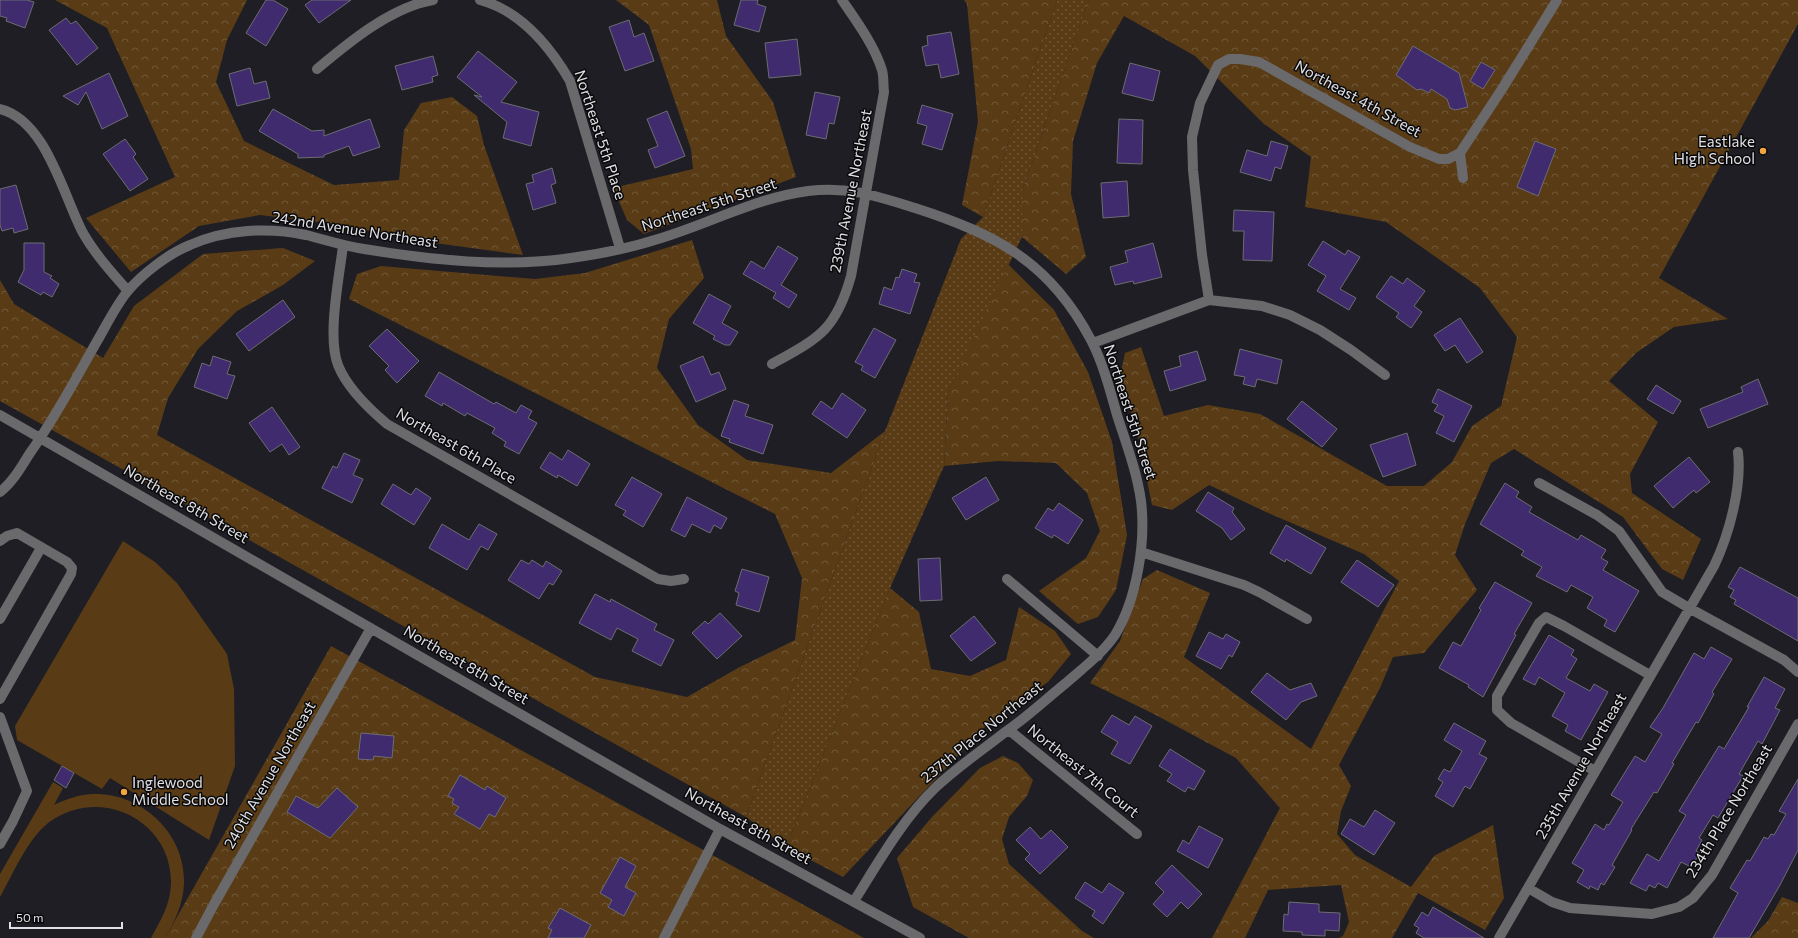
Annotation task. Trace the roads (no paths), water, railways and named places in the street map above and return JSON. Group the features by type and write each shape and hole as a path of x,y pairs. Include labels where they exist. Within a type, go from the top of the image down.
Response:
{"street":[{"path":"317,69 342,48 374,26 401,11 432,0"},
{"name":"Northeast 5th Place","path":"481,0 501,9 524,23 543,41 556,58 570,81 620,248"},
{"name":"239th Avenue Northeast","path":"772,364 808,344 825,330 837,314 845,296 850,276 884,92 882,72 875,54 860,27 842,0"},
{"path":"1463,178 1460,153 1502,89 1557,0"},
{"name":"Northeast 4th Street","path":"1209,300 1202,255 1193,170 1192,137 1200,103 1218,65 1229,59 1259,62 1410,147 1439,159 1448,159 1460,153"},
{"path":"0,108 10,111 23,120 34,131 47,152 84,234 102,261 128,291"},
{"name":"Northeast 5th Street","path":"620,248 658,239 755,203 811,191 836,189 865,192 945,218 971,228 999,242 1024,258 1050,282 1070,306 1093,343 1107,380 1140,496 1143,521 1141,552 1134,587 1124,618 1113,638 1098,656"},
{"name":"242nd Avenue Northeast","path":"0,492 8,486 41,438 128,291 164,259 191,244 227,234 253,230 277,230 308,236 343,246 421,258 499,263 549,261 579,257 620,248"},
{"name":"Northeast 6th Place","path":"343,246 333,335 334,351 338,365 345,379 370,410 387,424 658,579 671,581 684,579"},
{"path":"1093,343 1209,300 1262,306 1290,315 1320,330 1351,350 1385,375"},
{"name":"Northeast 8th Street","path":"0,415 720,829 920,938"},
{"name":"235th Avenue Northeast","path":"1499,938 1722,549 1734,500 1739,465 1738,452"},
{"path":"1540,483 1597,515 1619,531 1662,592 1784,660 1798,672"},
{"path":"0,541 7,536 16,533 67,562 72,568 71,574 0,698"},
{"path":"0,619 41,548"},
{"path":"1141,552 1244,585 1260,592 1307,619"},
{"path":"1007,579 1098,656"},
{"path":"1595,771 1511,724 1497,710 1497,696 1522,652 1539,623 1546,617 1650,675"},
{"name":"240th Avenue Northeast","path":"196,938 371,628"},
{"name":"237th Place Northeast","path":"854,901 890,844 931,792 966,761 1009,730 1098,656"},
{"path":"0,717 27,791 0,844"},
{"name":"234th Place Northeast","path":"1528,888 1552,902 1570,908 1652,914 1679,907 1694,898 1712,875 1798,724"},
{"name":"Northeast 7th Court","path":"1009,730 1137,834"},
{"path":"664,938 720,829"}],"place":[{"name":"Eastlake High School","path":"1763,151"},
{"name":"Inglewood Middle School","path":"124,792"}]}
